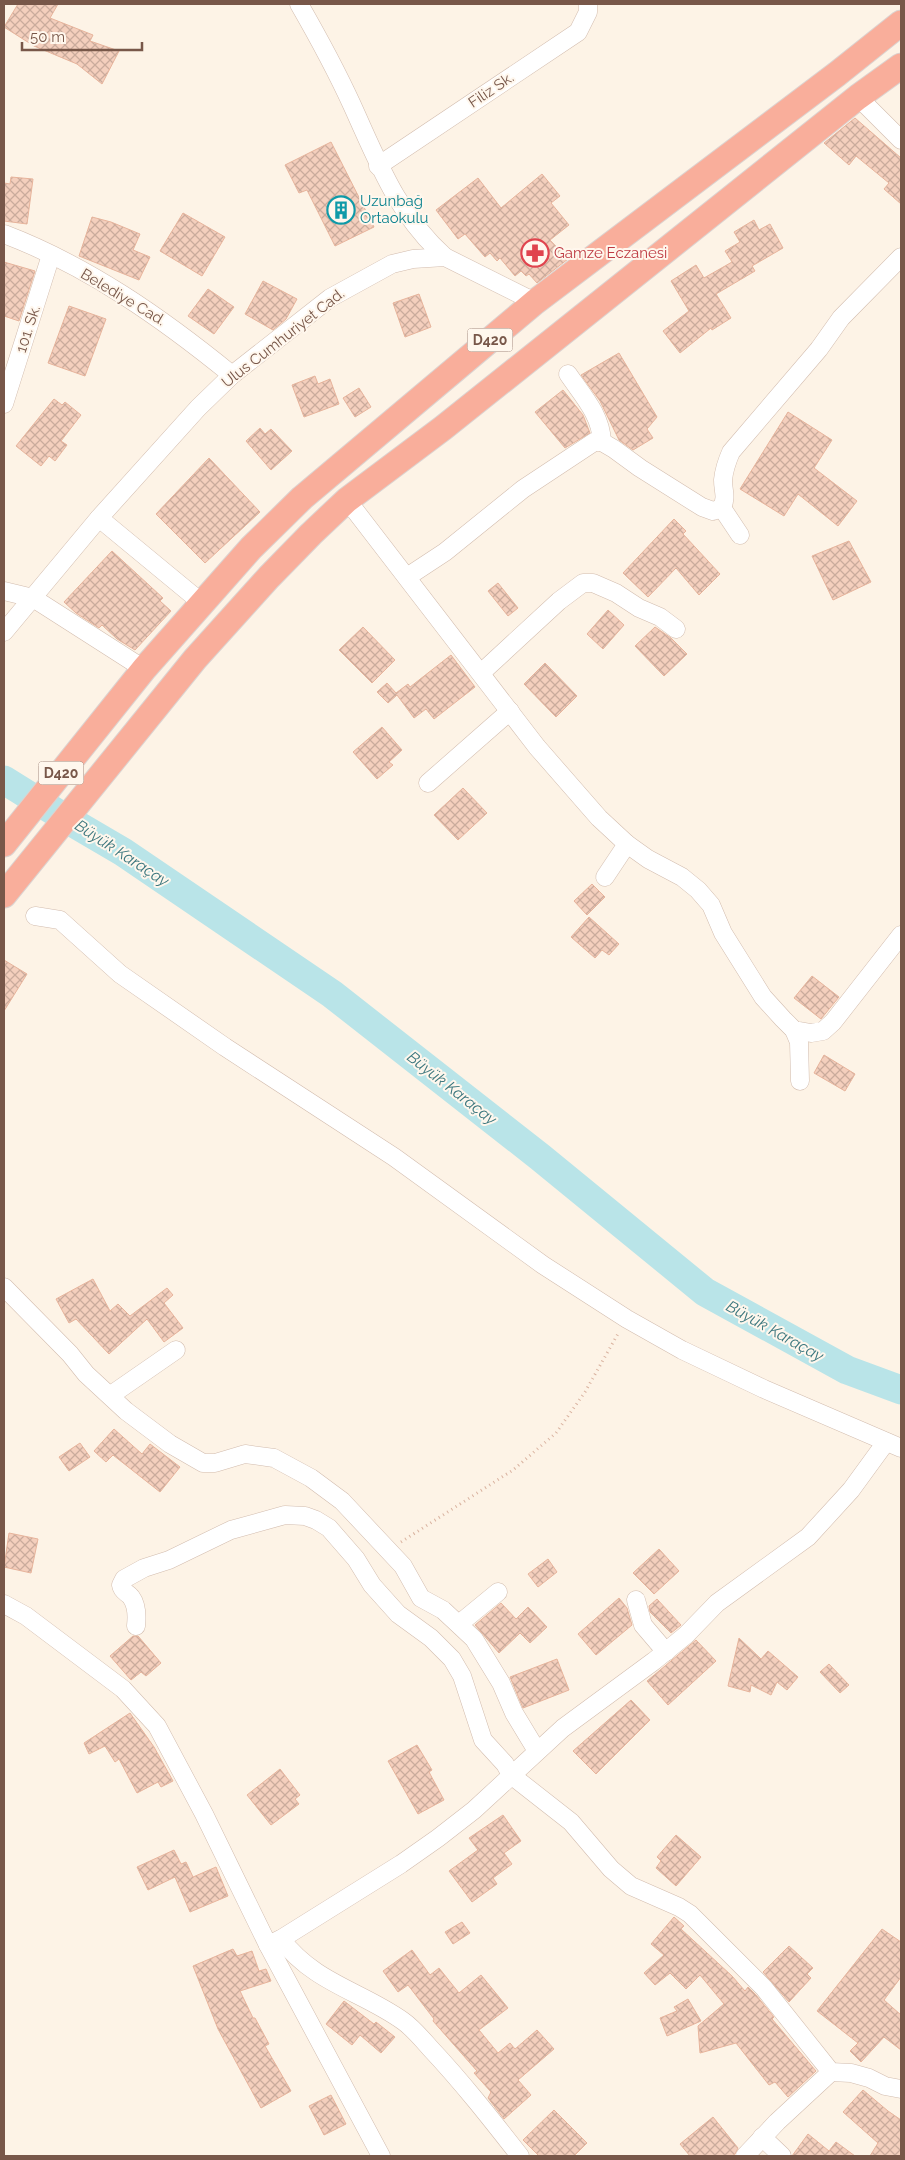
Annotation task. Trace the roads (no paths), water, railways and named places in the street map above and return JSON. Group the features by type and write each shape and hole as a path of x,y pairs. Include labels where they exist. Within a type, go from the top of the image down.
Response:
{"highway":[{"name":"D420","path":"4,844 144,669 251,548 302,498 536,302 837,74 901,23"},
{"path":"4,895 195,659 268,577 347,500 451,422 858,97 901,66"}],"street":[{"path":"299,4 329,56 378,166 409,219 444,258"},
{"name":"Filiz Sk.","path":"378,166 578,32 588,12 588,4"},
{"path":"858,97 901,140"},
{"name":"Belediye Cad.","path":"4,234 52,254 134,301 179,331 232,375"},
{"name":"101. Sk.","path":"4,404 52,254"},
{"path":"407,578 445,552 524,489 594,442 602,442 702,507 713,511 722,508 726,498 723,480 726,463 731,452 842,318 901,257"},
{"name":"Ulus Cumhuriyet Cad.","path":"4,632 99,518 198,408 232,375 330,298 392,264 413,259 444,258 536,302"},
{"path":"568,374 597,416 602,430 602,442"},
{"path":"347,500 555,768 599,818 627,844 664,869 682,877 698,890 710,905 723,933 763,997 794,1030 799,1042 800,1081"},
{"path":"722,508 740,535"},
{"path":"99,518 202,603"},
{"path":"481,674 558,601 583,583 593,583 607,588 639,608 660,617 676,629"},
{"path":"4,591 33,598 144,669"},
{"path":"428,783 510,711"},
{"path":"605,877 627,844"},
{"path":"35,916 60,920 120,974 225,1047 394,1157 543,1265 627,1318 682,1350 764,1389 894,1445 808,1537 717,1603 686,1635 666,1652 563,1728 474,1810 394,1869 275,1942"},
{"path":"794,1030 811,1033 823,1031 833,1022 901,935"},
{"path":"4,1287 70,1354 86,1374 144,1426 170,1444 203,1462 215,1463 245,1454 260,1455 286,1462 329,1489 403,1566 421,1598 442,1610 459,1624 481,1649 537,1751"},
{"path":"111,1395 176,1350"},
{"path":"136,1626 137,1616 132,1598 122,1590 121,1585 124,1579 144,1568 169,1560 231,1530 285,1515 305,1516 329,1528 356,1559 372,1585 398,1614 431,1638 452,1659 462,1676 483,1740 505,1764 511,1775 571,1822 611,1869 631,1886 679,1907 690,1914 764,1988 830,2072"},
{"path":"459,1624 498,1592"},
{"path":"636,1600 643,1625 666,1652"},
{"path":"4,1604 26,1616 123,1689 156,1726 275,1942 381,2156"},
{"path":"275,1942 337,1986 368,1998 405,2022 451,2071 520,2156"},
{"path":"745,2156 776,2122 830,2072 851,2073 885,2086 901,2089"},
{"path":"762,2137 782,2156"}],"waterway":[{"name":"Büyük Karaçay","path":"4,780 123,852 332,994 540,1157 705,1292 847,1370 901,1390"}],"place":[{"name":"Uzunbağ Ortaokulu","path":"341,210"},
{"name":"Gamze Eczanesi","path":"535,253"}]}
